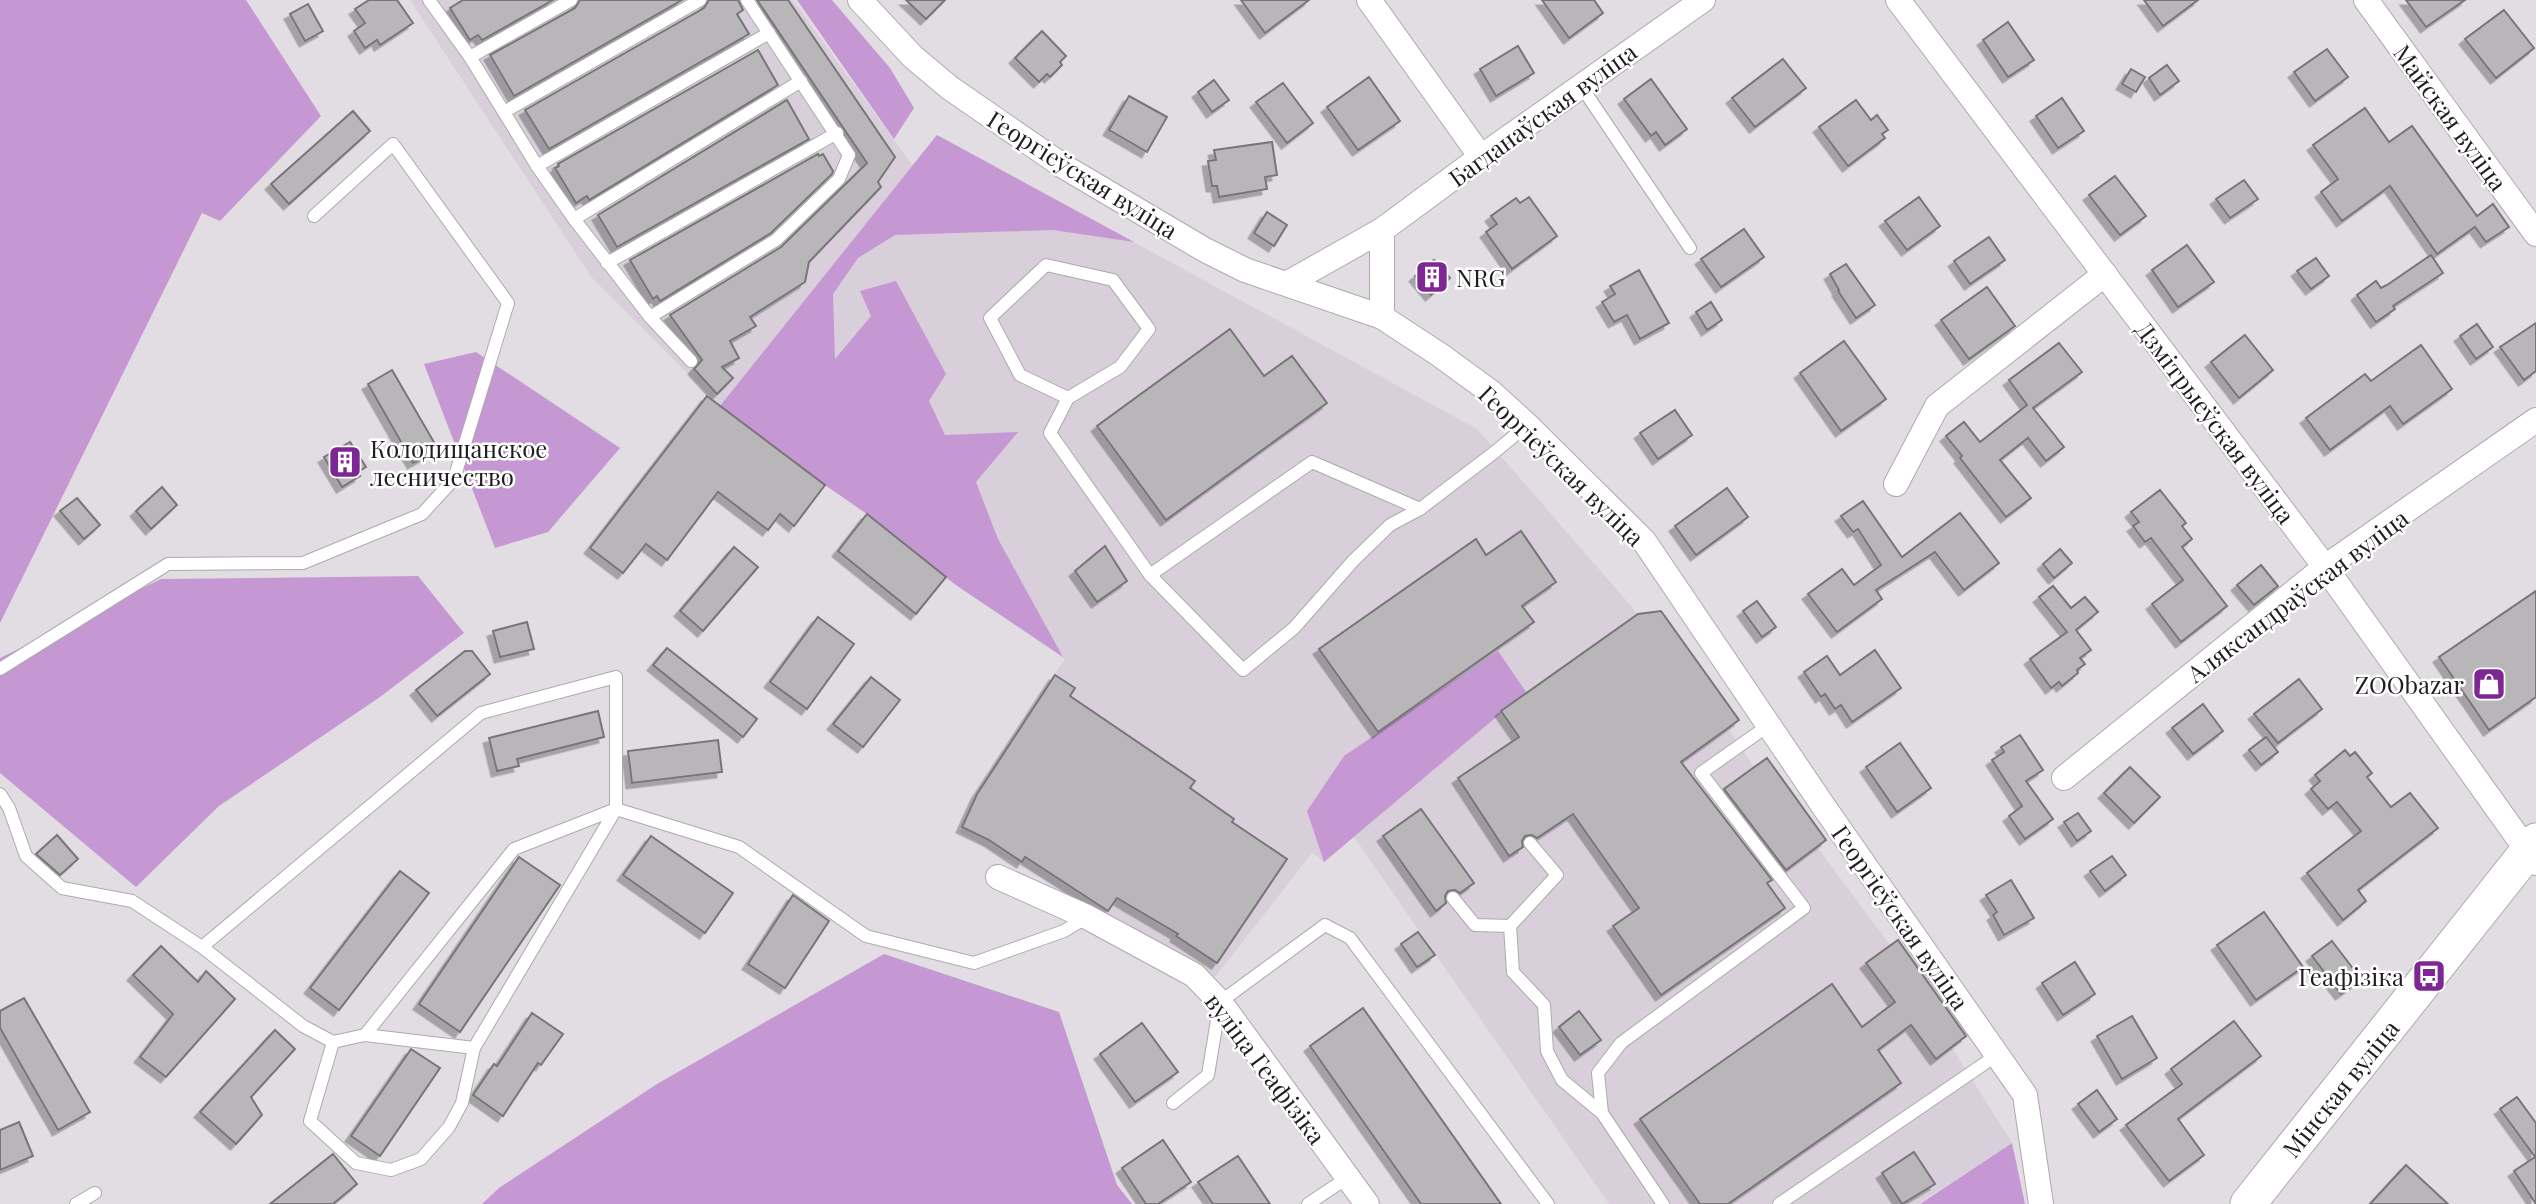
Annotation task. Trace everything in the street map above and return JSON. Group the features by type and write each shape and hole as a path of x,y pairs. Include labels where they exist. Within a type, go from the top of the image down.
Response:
{"main road":[{"name":"Мінская вуліца","path":"2248,1204 2533,851"}],"street":[{"name":"Георгіеўская вуліца","path":"860,0 913,57 950,88 1063,166 1205,250 1245,270 1382,317 1440,355 1492,393 1644,541 2025,1095 2041,1204"},
{"path":"1369,0 1481,157"},
{"name":"Багданаўская вуліца","path":"1288,283 1382,230 1703,0"},
{"name":"Дзмітрыеўская вуліца","path":"1898,0 2325,567 2533,851"},
{"name":"Майская вуліца","path":"2366,0 2536,234"},
{"path":"1382,230 1382,317"},
{"path":"1896,484 1937,406 2105,274"},
{"name":"Аляксандраўская вуліца","path":"2064,778 2325,567 2536,420"},
{"name":"вуліца Геафізіка","path":"998,877 1087,917 1194,975 1220,1002 1367,1204"}],"lane":[{"path":"471,57 571,0"},
{"path":"504,112 700,0"},
{"path":"650,317 776,240 839,179 849,155 747,0"},
{"path":"435,2 537,166 574,219 650,317 691,361"},
{"path":"537,166 769,33"},
{"path":"574,219 802,81"},
{"path":"1581,86 1690,248"},
{"path":"607,263 837,133"},
{"path":"0,668 168,564 303,563 422,514 454,479 508,303 393,144 314,216"},
{"path":"1068,398 1020,375 990,318 1046,265 1112,280 1149,329 1120,367 1068,398 1050,433 1150,575 1243,670 1294,628 1353,561 1390,525 1420,509 1527,425"},
{"path":"1150,575 1312,462 1420,509"},
{"path":"202,947 481,713 615,677 616,810 474,1048 462,1103 449,1127 421,1159 391,1170 356,1163 310,1121 333,1042"},
{"path":"1602,1113 1598,1073 1621,1043 1804,908 1701,773 1769,726"},
{"path":"0,793 9,808 26,856 62,888 132,901 202,947 303,1027 333,1042 365,1035 474,1048"},
{"path":"365,1035 514,849 616,810 739,847 866,936 974,963 1064,931 1087,917"},
{"path":"1530,842 1557,875 1510,926 1513,972 1544,1005 1546,1051 1562,1080 1602,1113 1664,1204"},
{"path":"1453,898 1475,925 1510,926"},
{"path":"1173,1103 1208,1075 1220,1002 1325,925 1350,938 1548,1204"},
{"path":"1779,1204 1997,1055"},
{"path":"1308,1204 1347,1178"},
{"path":"76,1204 94,1193"}],"shaded area":[{"path":"0,0 246,0 321,116 220,221 202,213 0,623"},
{"path":"410,0 793,0 912,165 937,135 1477,429 1638,614 1661,611 1739,720 1728,728 1754,767 1767,758 1826,840 1817,847 1890,945 1899,939 1970,1034 1952,1048 2012,1143 1918,1204 1609,1204 1354,837 1324,862 1312,853 1215,977 960,832 977,794 1065,659 945,578 867,514 720,406 592,278"},
{"path":"797,0 832,0 890,68 914,108 894,139"},
{"path":"937,135 1134,242 1053,230 895,235 858,258 833,294 835,359 871,316 860,291 896,281 946,374 929,401 945,435 1018,432 976,482 998,539 1063,657 956,585 867,514 720,406"},
{"path":"476,352 620,448 548,532 495,548 424,364"},
{"path":"418,576 464,633 380,697 219,806 136,887 0,773 0,658 161,579"},
{"path":"1498,651 1526,692 1324,862 1307,811 1344,756"},
{"path":"884,954 1059,1012 1117,1185 1132,1204 482,1204 499,1188 657,1084"},
{"path":"2012,1143 2025,1204 1920,1204"}],"building":[{"path":"369,0 397,0 413,23 380,45 377,40 365,48 354,31 365,23 355,9"},
{"path":"463,0 553,0 482,40 478,35 470,40 450,8"},
{"path":"580,0 682,0 514,96 490,55 575,8"},
{"path":"709,0 738,0 743,10 737,14 749,34 549,149 525,110 704,8"},
{"path":"757,0 788,0 895,157 878,182 881,187 809,262 805,282 750,317 756,326 730,341 739,358 722,367 733,378 717,394 694,369 702,360 670,315 781,247 867,163"},
{"path":"906,0 945,0 926,19"},
{"path":"1241,0 1309,0 1265,33"},
{"path":"1542,0 1594,0 1603,13 1569,38"},
{"path":"2144,0 2198,0 2163,26"},
{"path":"2406,0 2465,0 2426,27"},
{"path":"308,4 323,31 305,41 290,14"},
{"path":"2504,10 2534,48 2496,78 2465,39"},
{"path":"2008,22 2034,60 2008,77 1983,40"},
{"path":"1042,31 1066,56 1060,62 1062,65 1050,77 1047,74 1039,82 1015,58"},
{"path":"1518,46 1534,73 1496,96 1480,69"},
{"path":"2327,49 2348,77 2315,101 2294,72"},
{"path":"758,50 778,85 589,200 587,196 576,203 555,168 558,164"},
{"path":"1783,59 1806,88 1755,127 1732,98"},
{"path":"2167,65 2179,81 2160,95 2149,78"},
{"path":"2131,69 2145,77 2136,92 2122,84"},
{"path":"1369,77 1400,121 1358,150 1327,107"},
{"path":"1651,79 1687,129 1665,145 1656,132 1651,136 1624,99"},
{"path":"1214,80 1229,100 1212,112 1198,92"},
{"path":"1283,83 1313,123 1287,143 1256,102"},
{"path":"1129,96 1167,117 1147,152 1109,130"},
{"path":"2062,98 2084,131 2058,148 2036,116"},
{"path":"787,100 809,139 617,247 598,215"},
{"path":"1856,100 1871,120 1877,115 1888,130 1882,134 1885,138 1848,166 1819,127"},
{"path":"2365,108 2389,142 2412,126 2477,216 2493,204 2509,227 2486,242 2475,227 2437,254 2390,186 2342,221 2321,192 2338,179 2313,145"},
{"path":"353,111 370,131 289,204 271,184"},
{"path":"1272,142 1277,175 1265,177 1267,189 1219,197 1217,186 1212,186 1208,161 1216,160 1214,150"},
{"path":"818,154 823,154 833,171 832,174 771,233 660,301 657,296 653,299 630,260"},
{"path":"2115,176 2146,216 2120,235 2089,195"},
{"path":"2244,180 2258,199 2230,218 2216,199"},
{"path":"1529,197 1557,236 1512,269 1486,232 1497,224 1491,216 1516,198 1520,203"},
{"path":"1919,197 1940,226 1907,250 1885,221"},
{"path":"1267,212 1287,225 1274,246 1254,233"},
{"path":"1744,229 1764,257 1721,287 1701,259"},
{"path":"1989,237 2005,260 1970,284 1954,261"},
{"path":"2187,245 2214,282 2178,307 2152,270"},
{"path":"2431,255 2443,273 2393,306 2395,309 2376,322 2357,295 2376,281 2381,288 2387,285"},
{"path":"2316,258 2329,276 2311,289 2297,271"},
{"name":"NRG","path":"1434,260 1450,278 1431,295 1415,276"},
{"path":"1846,264 1875,305 1856,318 1830,274"},
{"path":"1639,270 1669,323 1640,339 1627,315 1614,322 1602,302 1615,294 1610,286"},
{"path":"1987,287 2015,326 1969,359 1941,320"},
{"path":"1711,302 1722,320 1707,330 1696,312"},
{"path":"2536,323 2536,371 2524,380 2500,347"},
{"path":"2477,324 2493,347 2476,359 2460,336"},
{"path":"1230,329 1264,376 1292,356 1327,403 1166,520 1097,426"},
{"path":"2245,335 2273,370 2239,398 2211,362"},
{"path":"1844,341 1886,399 1841,431 1800,373"},
{"path":"2059,343 2082,372 2033,408 2064,447 2046,461 2028,438 2000,460 2031,498 2006,517 1946,436 1964,422 1980,442 2027,405 2009,380"},
{"path":"2421,345 2452,389 2403,424 2390,406 2330,450 2306,418 2365,374 2371,381"},
{"path":"392,370 438,449 413,463 368,384"},
{"path":"707,396 825,485 794,526 780,514 768,530 718,492 667,560 646,544 623,573 590,548"},
{"path":"1675,410 1692,435 1658,459 1640,433"},
{"name":"Колодищанское лесничество","path":"350,442 366,467 358,472 360,476 342,487 324,457"},
{"path":"162,487 177,505 151,529 136,511"},
{"path":"1727,488 1748,517 1696,555 1675,526"},
{"path":"2160,490 2186,523 2182,526 2192,539 2182,547 2227,606 2181,642 2152,604 2183,580 2151,538 2145,542 2133,526 2139,522 2131,512"},
{"path":"77,498 100,525 84,539 60,511"},
{"path":"1863,501 1902,557 1960,513 1999,563 1964,590 1935,552 1876,590 1882,599 1837,632 1808,594 1842,569 1854,585 1881,565 1858,529 1853,532 1841,516"},
{"path":"867,514 946,577 916,614 838,551"},
{"path":"1521,531 1556,582 1522,606 1534,622 1378,732 1319,649 1476,539 1486,555"},
{"path":"1105,546 1127,581 1097,602 1075,571"},
{"path":"734,547 758,567 703,631 680,611"},
{"path":"2060,549 2072,563 2054,578 2043,564"},
{"path":"2261,565 2278,586 2254,605 2237,585"},
{"path":"2053,586 2071,608 2085,597 2098,612 2076,630 2091,650 2080,658 2085,664 2062,686 2059,682 2051,688 2030,659 2067,632 2039,597"},
{"path":"2536,591 2536,697 2489,730 2439,657"},
{"path":"1757,601 1776,627 1762,637 1743,611"},
{"path":"1661,611 1739,720 1681,762 1772,880 1767,883 1785,908 1661,995 1613,926 1639,908 1573,814 1537,838 1532,835 1525,836 1523,847 1509,856 1458,778 1519,737 1501,711 1638,614"},
{"path":"818,617 854,644 807,709 770,682"},
{"path":"527,622 534,649 500,657 493,631"},
{"path":"667,648 757,719 743,737 653,665"},
{"path":"1875,650 1901,688 1852,722 1841,705 1835,709 1825,694 1821,697 1804,672 1827,656 1840,675"},
{"path":"465,651 472,651 490,674 437,716 416,690"},
{"path":"1055,675 1075,688 1070,696 1195,781 1190,788 1234,819 1232,822 1287,859 1217,963 1176,936 1178,934 1117,898 1108,911 1025,857 1022,862 989,840 962,827 977,794"},
{"path":"871,677 900,700 863,747 833,724"},
{"path":"2299,679 2322,709 2278,743 2254,714"},
{"path":"2203,704 2223,731 2193,754 2172,728"},
{"path":"598,711 604,737 517,759 519,766 497,771 489,738"},
{"path":"2020,735 2043,770 2026,781 2053,819 2025,839 2009,816 2022,806 1992,760 2004,752 2001,747"},
{"path":"2266,737 2278,752 2261,765 2249,750"},
{"path":"718,740 722,772 632,783 628,751"},
{"path":"1900,743 1931,788 1897,812 1866,767"},
{"path":"2345,750 2350,756 2355,752 2372,773 2367,777 2391,807 2410,793 2438,828 2358,890 2366,901 2343,920 2307,873 2361,831 2337,802 2328,809 2311,789 2320,781 2315,775"},
{"path":"1767,758 1826,840 1786,870 1724,789"},
{"path":"2130,767 2160,797 2134,823 2104,793"},
{"path":"1421,809 1474,883 1460,893 1455,890 1448,891 1445,896 1446,903 1436,911 1383,836"},
{"path":"2078,813 2091,831 2077,841 2064,822"},
{"path":"57,835 78,859 60,875 36,854"},
{"path":"651,836 733,893 705,933 623,875"},
{"path":"2112,856 2126,875 2105,891 2090,871"},
{"path":"519,857 560,885 460,1032 419,1004"},
{"path":"400,871 429,893 339,1010 310,988"},
{"path":"2011,880 2034,918 2004,935 1993,915 1997,912 1986,895"},
{"path":"793,895 829,921 785,988 748,964"},
{"path":"2264,912 2303,967 2256,1000 2217,945"},
{"path":"1418,932 1435,955 1417,967 1401,944"},
{"path":"1898,940 1966,1036 1936,1059 1911,1025 1878,1050 1901,1083 1728,1204 1700,1204 1640,1119 1832,984 1862,1027 1895,1002 1866,963"},
{"path":"2332,941 2361,979 2341,994 2312,956"},
{"path":"161,946 198,982 206,971 235,999 166,1077 140,1057 173,1014 133,975"},
{"path":"2075,962 2095,994 2063,1015 2042,983"},
{"path":"24,998 90,1112 58,1130 0,1028 0,1011"},
{"path":"1363,1008 1501,1204 1421,1204 1310,1046"},
{"path":"1579,1011 1601,1040 1580,1055 1559,1027"},
{"path":"532,1013 563,1034 541,1065 538,1063 503,1116 473,1095 494,1064 497,1066"},
{"path":"2132,1016 2157,1058 2122,1079 2097,1036"},
{"path":"2234,1021 2261,1056 2178,1119 2204,1155 2169,1181 2126,1125 2182,1084 2171,1069"},
{"path":"1142,1023 1178,1072 1135,1102 1100,1054"},
{"path":"275,1030 295,1049 251,1097 262,1115 236,1144 200,1112"},
{"path":"411,1049 440,1068 380,1156 351,1136"},
{"path":"2097,1090 2117,1119 2099,1132 2078,1104"},
{"path":"2517,1097 2536,1123 2536,1204 2514,1171 2535,1157 2500,1109"},
{"path":"19,1122 33,1156 0,1170 0,1130"},
{"path":"1163,1140 1191,1182 1158,1204 1146,1204 1122,1168"},
{"path":"1914,1152 1935,1184 1902,1204 1882,1173"},
{"path":"333,1154 357,1184 333,1204 270,1204"},
{"path":"1238,1156 1270,1204 1213,1204 1198,1182"},
{"path":"2406,1165 2448,1204 2370,1204"}],"place":[{"name":"NRG","path":"1432,277"},
{"name":"Колодищанское лесничество","path":"345,462"},
{"name":"ZOObazar","path":"2489,684"},
{"name":"Геафізіка","path":"2429,976"}]}
